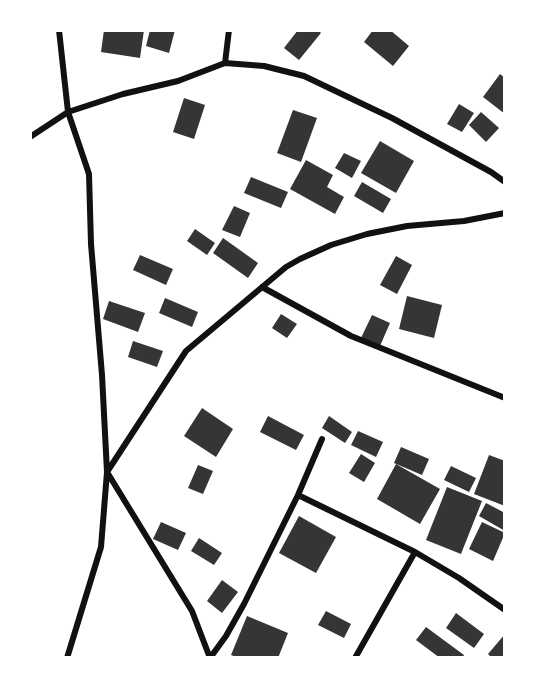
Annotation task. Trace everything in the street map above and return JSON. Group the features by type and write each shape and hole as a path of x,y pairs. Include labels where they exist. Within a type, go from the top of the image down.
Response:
{"street":[{"path":"59,30 69,112 89,174 91,243 108,472 101,548 67,658"},
{"path":"225,63 230,30"},
{"path":"30,136 69,112 123,94 178,81 225,63 264,66 304,76 392,118 491,172 505,182"},
{"path":"108,472 186,351 286,267 300,259 349,240 407,226 464,221 505,213"},
{"path":"262,287 351,336 505,398"},
{"path":"108,472 156,555 192,611 210,658 226,636 244,604 298,495 322,439"},
{"path":"298,495 415,552 459,578 505,610"},
{"path":"356,658 415,552"}],"building":[{"path":"104,30 144,30 140,58 101,52"},
{"path":"150,30 175,30 169,53 146,46"},
{"path":"298,30 318,30 321,33 299,60 284,48"},
{"path":"373,30 390,30 409,46 393,66 364,42"},
{"path":"500,74 505,78 505,114 483,97"},
{"path":"184,98 205,105 194,139 173,132"},
{"path":"459,104 474,113 462,132 447,124"},
{"path":"293,110 317,118 301,162 277,153"},
{"path":"481,112 499,128 486,142 469,125"},
{"path":"380,141 414,161 396,193 361,173"},
{"path":"344,153 361,161 352,178 335,168"},
{"path":"306,160 333,175 327,187 344,197 335,214 290,189"},
{"path":"251,177 288,192 281,208 244,193"},
{"path":"362,182 391,199 383,213 354,196"},
{"path":"234,206 250,213 240,237 222,230"},
{"path":"195,229 215,243 207,255 187,241"},
{"path":"223,238 258,263 248,278 213,253"},
{"path":"140,255 173,269 166,285 133,270"},
{"path":"396,256 412,265 397,294 380,285"},
{"path":"407,296 442,305 434,338 399,329"},
{"path":"165,298 198,312 192,327 159,313"},
{"path":"109,301 145,313 138,332 103,319"},
{"path":"281,314 297,324 287,338 272,328"},
{"path":"372,315 390,323 380,346 361,338"},
{"path":"133,341 163,351 157,367 128,357"},
{"path":"202,408 233,429 216,457 184,436"},
{"path":"268,416 304,435 296,450 260,432"},
{"path":"329,416 352,432 345,443 322,428"},
{"path":"358,431 383,442 376,457 351,445"},
{"path":"401,447 429,459 422,475 394,463"},
{"path":"361,454 375,463 364,482 349,473"},
{"path":"489,455 505,461 505,506 474,494"},
{"path":"396,464 440,489 420,524 377,499"},
{"path":"198,465 213,471 203,494 188,488"},
{"path":"451,466 476,478 469,492 444,480"},
{"path":"447,487 482,501 461,554 426,540"},
{"path":"486,503 505,513 505,531 479,516"},
{"path":"299,516 336,537 316,573 279,553"},
{"path":"161,522 186,533 178,550 153,539"},
{"path":"482,522 505,533 493,561 469,549"},
{"path":"199,538 222,553 214,565 191,551"},
{"path":"222,580 238,592 222,613 207,601"},
{"path":"326,611 351,624 344,638 318,625"},
{"path":"456,613 484,634 474,648 446,628"},
{"path":"247,616 288,633 278,658 239,658 231,655"},
{"path":"426,627 464,655 462,658 440,658 416,640"},
{"path":"505,634 505,658 492,658 488,654"}]}
